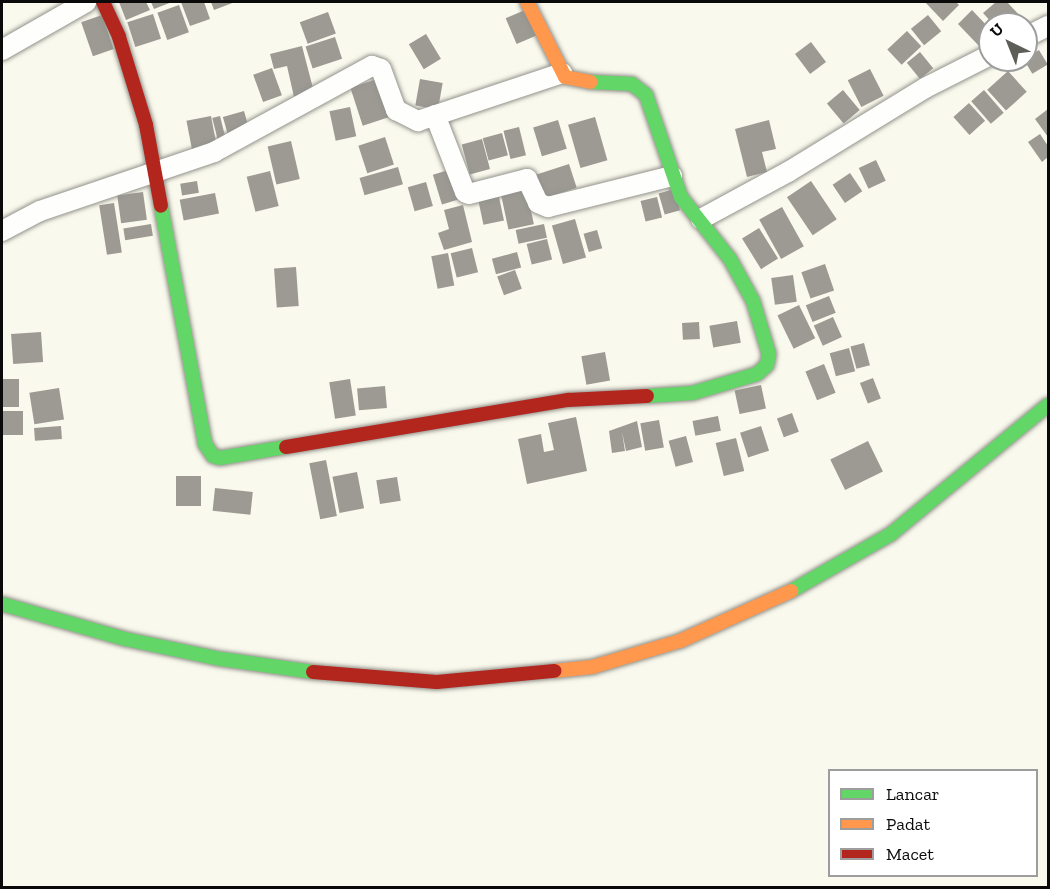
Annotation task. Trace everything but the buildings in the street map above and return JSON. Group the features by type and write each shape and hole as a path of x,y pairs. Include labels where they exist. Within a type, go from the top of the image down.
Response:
{"street":[{"path":"2,50 86,2"},
{"path":"103,2 119,37 146,125 205,444 213,456 220,458 568,400 683,394 757,374 767,365 770,354 753,301 730,259 701,219 681,197 672,176 651,102 637,86 572,81 562,72 527,2"},
{"path":"701,219 788,172 925,88 978,61"},
{"path":"2,231 40,211 155,176 214,152 372,66 381,69 400,115 418,121 562,72"},
{"path":"435,115 469,194 527,179 538,203 548,207 672,176"},
{"path":"2,604 136,641 220,658 334,675 437,682 592,667 691,636 786,594 891,534 1048,405"}],"traffic: fast":[{"path":"591,82 632,84 646,95 681,197 730,259 753,301 769,354 767,365 757,374 693,393 647,396"},
{"path":"161,206 205,444 213,456 220,458 286,447"},
{"path":"791,591 891,534 1048,405"},
{"path":"2,604 125,639 221,659 313,672"}],"traffic: slow":[{"path":"527,2 565,77 591,82"},
{"path":"554,671 592,667 680,641 791,591"}],"traffic: jam":[{"path":"103,2 119,37 146,125 161,206"},
{"path":"286,447 568,400 647,396"},
{"path":"313,672 437,682 554,671"}]}
